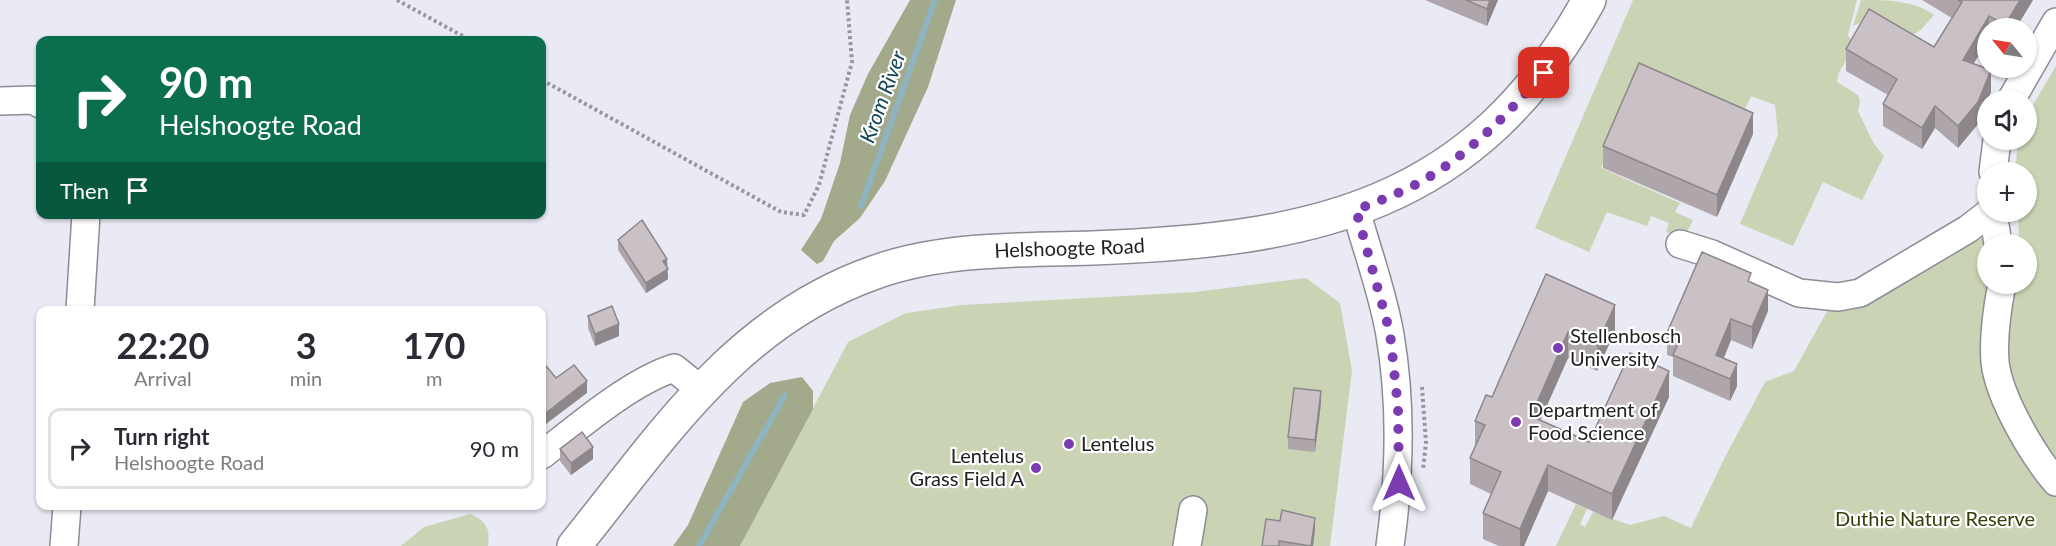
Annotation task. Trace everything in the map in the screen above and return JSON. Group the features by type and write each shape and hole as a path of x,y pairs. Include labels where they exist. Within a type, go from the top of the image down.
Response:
{"main road":[{"name":"Helshoogte Road","path":"574,546 701,390 753,340 787,316 839,287 911,262 970,254 1227,240 1285,229 1356,210 1408,188 1440,170 1505,116 1544,73 1568,39 1589,0"}],"street":[{"path":"2017,90 2056,22"},
{"path":"0,101 36,102"},
{"path":"1356,210 1390,333 1398,407 1399,483 1390,546"},
{"path":"80,306 86,219"},
{"path":"1680,244 1712,254 1799,293 1838,297 1860,293 1977,222"},
{"path":"2001,294 1994,345 2000,383 2038,461 2056,482"},
{"path":"546,452 600,410 662,372 674,368 701,390"},
{"path":"64,546 67,510"},
{"path":"1187,546 1193,510"}],"path":[{"path":"397,0 463,36"},
{"path":"546,82 782,212 804,215 819,185 852,62 847,0"}],"green space":[{"path":"910,0 956,0 928,87 885,181 860,218 834,241 823,261 817,264 801,250 821,219 840,163 850,115 868,74"},
{"path":"1633,0 1857,0 1848,35 1855,47 1839,72 1837,82 1858,95 1860,101 1858,111 1874,144 1884,156 1862,200 1823,182 1793,246 1740,224 1778,135 1775,105 1751,96 1745,109 1728,101 1724,108 1609,150 1601,168 1680,203 1675,212 1693,220 1685,237 1666,232 1669,223 1651,216 1647,226 1607,212 1589,252 1535,228"},
{"path":"1861,0 1909,4 1934,15 1921,30 1911,36 1867,20 1853,26"},
{"path":"2056,66 2056,467 2022,408 2004,359 2002,344 2009,294 2037,294 2037,234 2019,234 2018,222 2037,222 2037,162 2016,162 2017,150 2037,150 2037,98"},
{"name":"Duthie Nature Reserve","path":"1973,236 1977,237 1977,294 1988,294 1985,314 2039,480 2056,497 2056,546 1556,546 1576,504 1587,509 1580,524 1585,527 1593,512 1630,525 1664,516 1691,528 1765,382 1794,371 1830,306"},
{"name":"Lentelus","path":"1306,278 1340,303 1352,371 1330,546 740,546 848,342 906,313 962,305 1195,292"},
{"path":"802,377 813,391 813,409 740,546 673,546 688,525 743,402 770,383"},
{"path":"470,514 486,526 488,546 401,546 424,527"}],"building":[{"path":"1466,0 1490,0 1487,9"},
{"path":"1958,0 2020,0 2009,18 1989,16 1977,18 1977,36 1963,60 1977,65 1977,78 1988,78 1983,90 1977,90 1977,103 1958,126 1935,106 1922,128 1883,104 1897,79 1846,49 1869,9 1934,47 1962,2"},
{"path":"1639,63 1753,113 1717,195 1603,146"},
{"path":"642,220 667,259 663,261 668,269 646,283 618,240"},
{"path":"1702,252 1751,273 1748,281 1768,290 1752,327 1731,319 1716,355 1737,364 1730,379 1673,355 1680,339 1667,333"},
{"path":"1546,274 1615,305 1597,345 1568,332 1531,416 1589,442 1630,353 1669,371 1612,494 1548,465 1520,529 1483,513 1501,472 1470,458 1485,425 1475,421 1486,395 1492,397"},
{"path":"612,306 619,324 595,334 588,316"},
{"path":"574,365 587,381 546,413 546,366 556,378"},
{"path":"1294,388 1321,391 1315,440 1288,437"},
{"path":"582,432 593,447 571,463 560,449"},
{"path":"1282,510 1315,518 1311,546 1279,541 1279,546 1262,546 1266,519 1280,521"}],"waterway":[{"name":"Krom River","path":"861,206 935,0"},
{"name":"Krom River","path":"699,546 785,395"}],"place":[{"name":"Stellenbosch University","path":"1558,348"},
{"name":"Department of Food Science","path":"1516,422"},
{"name":"Lentelus","path":"1069,444"},
{"name":"Lentelus Grass Field A","path":"1036,468"}],"route":[{"path":"1399,483 1398,407 1390,333 1356,210 1408,188 1440,170 1512,109 1544,73"}]}
